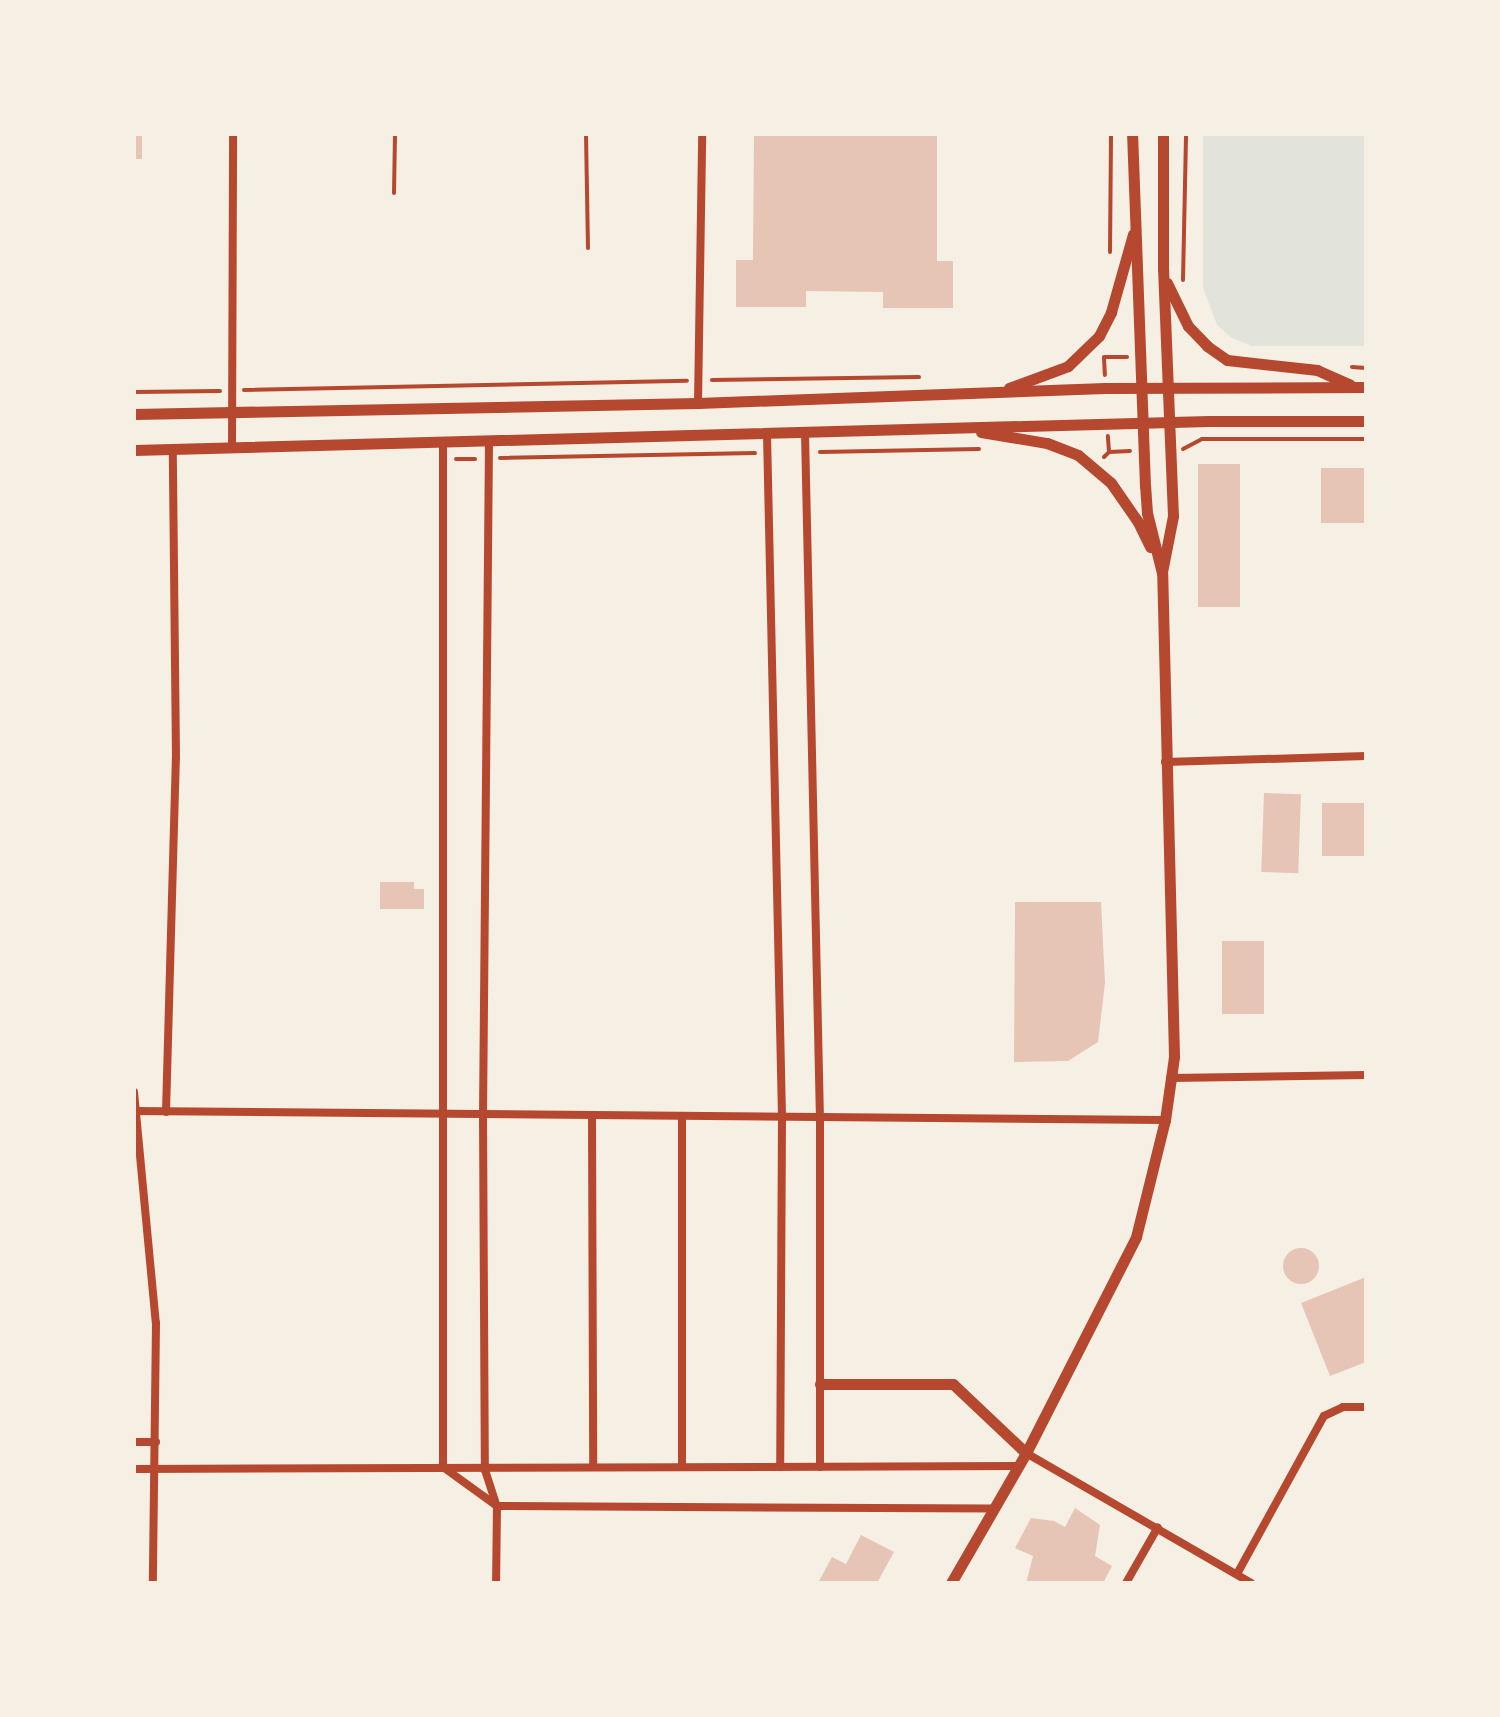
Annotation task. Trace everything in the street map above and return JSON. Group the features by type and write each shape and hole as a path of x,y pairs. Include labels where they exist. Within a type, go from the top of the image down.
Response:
{"street":[{"path":"232,448 233,134"},
{"path":"698,403 702,134"},
{"path":"1132,134 1147,513 1162,573"},
{"path":"951,1583 1026,1453 1136,1237 1165,1120 1174,1056 1162,573 1173,516 1163,269 1163,134"},
{"path":"981,394 1053,374 1091,345 1111,312 1127,248 1135,230"},
{"path":"1163,269 1188,326 1207,346 1227,360 1317,370 1360,387"},
{"path":"134,414 698,403 1168,387 1360,387"},
{"path":"134,450 1169,422 1366,421"},
{"path":"964,428 1047,443 1078,455 1111,483 1126,501 1162,573"},
{"path":"805,433 820,1118 820,1467"},
{"path":"767,434 782,1118 780,1467"},
{"path":"489,442 483,1115 485,1470 497,1506 496,1583"},
{"path":"443,443 443,1467"},
{"path":"166,1112 176,758 173,449"},
{"path":"1165,762 1366,756"},
{"path":"1171,1078 1366,1075"},
{"path":"134,1092 156,1323 153,1583"},
{"path":"134,1111 1165,1120"},
{"path":"592,1117 593,1467"},
{"path":"682,1117 682,1467"},
{"path":"820,1384 953,1384 1026,1453 1251,1583"},
{"path":"1237,1574 1324,1416 1343,1407 1366,1407"},
{"path":"134,1442 156,1442"},
{"path":"134,1469 1017,1466"},
{"path":"443,1467 497,1506 992,1509"},
{"path":"1126,1583 1158,1527"}],"lane":[{"path":"394,193 395,134"},
{"path":"586,134 588,248"}],"path":[{"path":"1110,265 1111,134"},
{"path":"1185,293 1186,134"},
{"path":"134,392 928,377"},
{"path":"1188,449 1202,439 1366,439"}],"shaded area":[{"path":"1203,134 1366,134 1366,346 1252,346 1232,338 1217,325 1203,288"}],"building":[{"path":"134,134 142,134 142,159 134,159"},
{"path":"754,134 937,134 937,261 953,261 953,308 883,308 883,292 806,291 806,307 736,307 736,260 753,260"},
{"path":"1198,464 1240,464 1240,607 1198,607"},
{"path":"1321,468 1366,468 1366,523 1321,523"},
{"path":"1264,793 1301,794 1298,873 1261,872"},
{"path":"1322,803 1366,803 1366,856 1322,856"},
{"path":"380,882 414,882 414,889 424,889 424,909 380,909"},
{"path":"1015,902 1101,902 1105,983 1098,1042 1068,1061 1014,1062"},
{"path":"1222,941 1264,941 1264,1014 1222,1014"},
{"path":"1301,1248 1314,1253 1319,1266 1314,1279 1301,1284 1288,1279 1283,1266 1288,1253"},
{"path":"1366,1277 1366,1362 1330,1376 1301,1303"},
{"path":"1075,1508 1100,1525 1095,1556 1112,1566 1103,1583 1026,1583 1033,1556 1015,1548 1031,1518 1054,1521 1065,1527"},
{"path":"861,1535 894,1552 877,1583 818,1583 832,1557 846,1564"}]}
